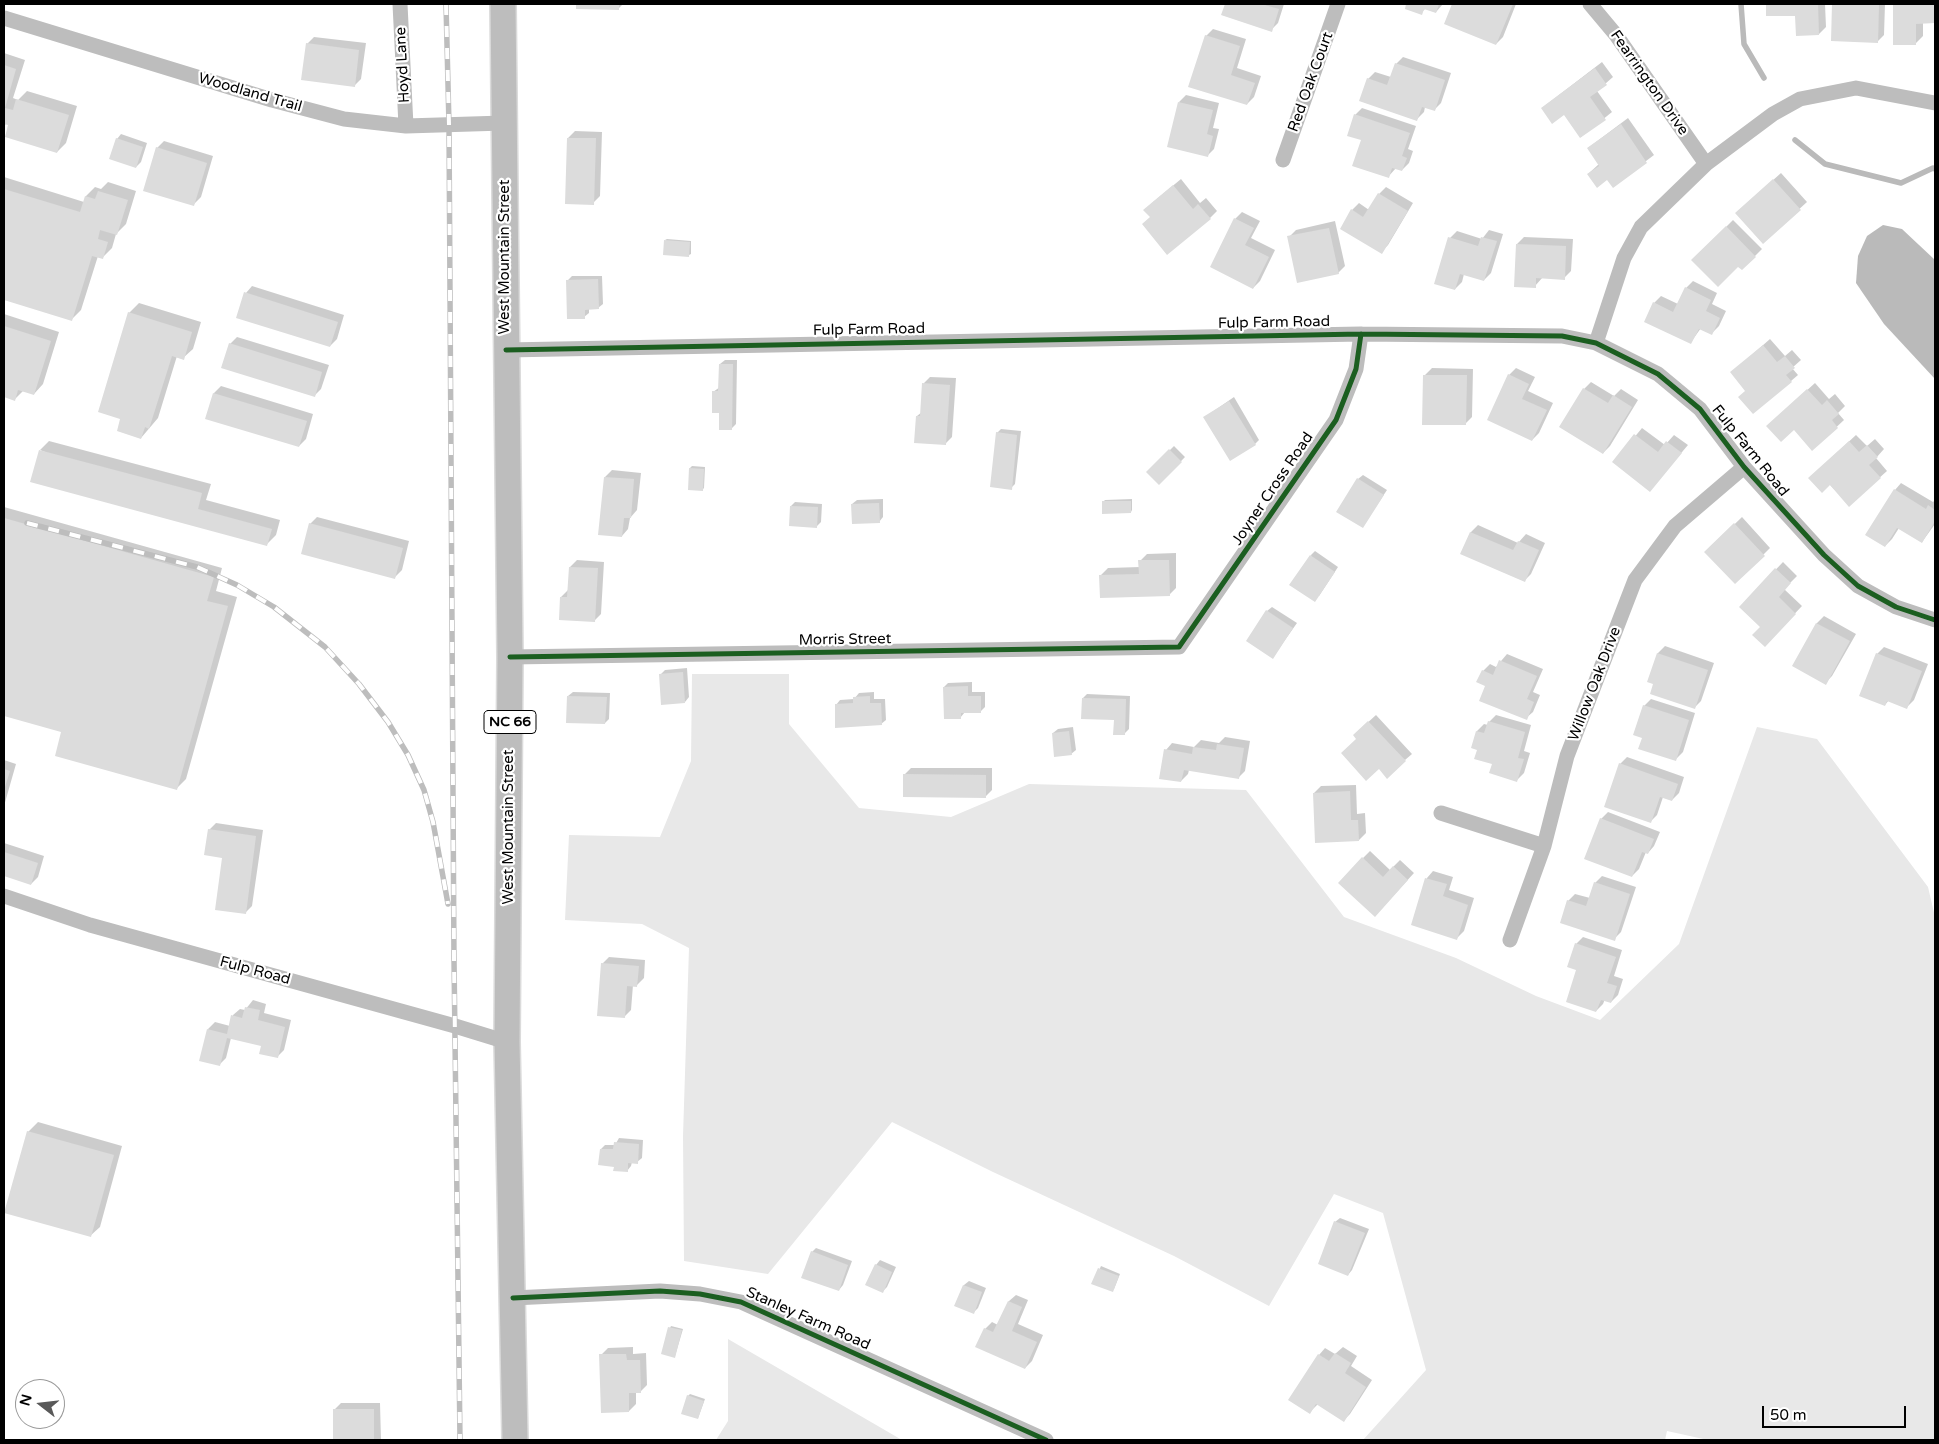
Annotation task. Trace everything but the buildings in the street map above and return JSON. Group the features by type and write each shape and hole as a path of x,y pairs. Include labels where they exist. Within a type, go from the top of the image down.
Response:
{"main road":[{"name":"West Mountain Street","path":"503,4 510,657 507,1042 515,1440"}],"street":[{"name":"Hoyd Lane","path":"400,4 406,126"},
{"name":"Red Oak Court","path":"1283,160 1338,4"},
{"name":"Fearrington Drive","path":"1590,4 1616,36 1706,164"},
{"name":"Woodland Trail","path":"4,18 344,120 406,126 504,123"},
{"path":"1596,343 1624,258 1641,227 1706,164 1772,114 1800,100 1856,88 1935,103"},
{"name":"Fulp Farm Road","path":"506,350 1361,334 1562,336 1596,343 1658,374 1700,409 1744,467 1824,555 1858,586 1896,607 1935,620"},
{"name":"Joyner Cross Road","path":"1180,647 1336,420 1356,369 1361,334"},
{"name":"Willow Oak Drive","path":"1510,940 1544,846 1567,756 1635,580 1675,526 1744,467"},
{"name":"Morris Street","path":"510,657 1180,647"},
{"path":"1440,813 1544,846"},
{"name":"Fulp Road","path":"4,896 90,925 507,1042"},
{"name":"Stanley Farm Road","path":"513,1298 660,1291 700,1294 741,1302 1046,1440"}],"shaded area":[{"path":"1883,225 1902,229 1935,260 1935,379 1884,324 1856,283 1858,256 1867,236"},
{"path":"692,674 789,674 789,724 859,808 951,817 1029,784 1246,790 1344,917 1456,958 1536,996 1600,1020 1679,944 1757,727 1817,739 1928,887 1935,917 1935,1440 1708,1440 1667,1431 1665,1440 1363,1440 1426,1370 1383,1213 1334,1194 1269,1306 1174,1256 993,1172 892,1122 768,1274 684,1261 683,1136 689,948 642,924 565,920 569,835 660,837 691,761"},
{"path":"728,1339 902,1440 716,1440 728,1421"}],"waterway":[{"path":"1741,4 1744,44 1764,78"},
{"path":"1795,140 1825,164 1901,183 1933,168 1935,169"}],"railway":[{"path":"446,4 449,125 454,959 460,1440"},
{"path":"27,523 197,567 237,585 274,607 325,647 359,684 388,722 408,755 424,790 433,822 448,904"}],"cycle path":[{"path":"506,350 1361,334 1562,336 1596,343 1658,374 1700,409 1744,467 1824,555 1858,586 1896,607 1935,620"},
{"path":"510,657 1179,647 1336,420 1356,369 1361,334"},
{"path":"513,1298 660,1291 700,1294 741,1302 1046,1440"}]}
